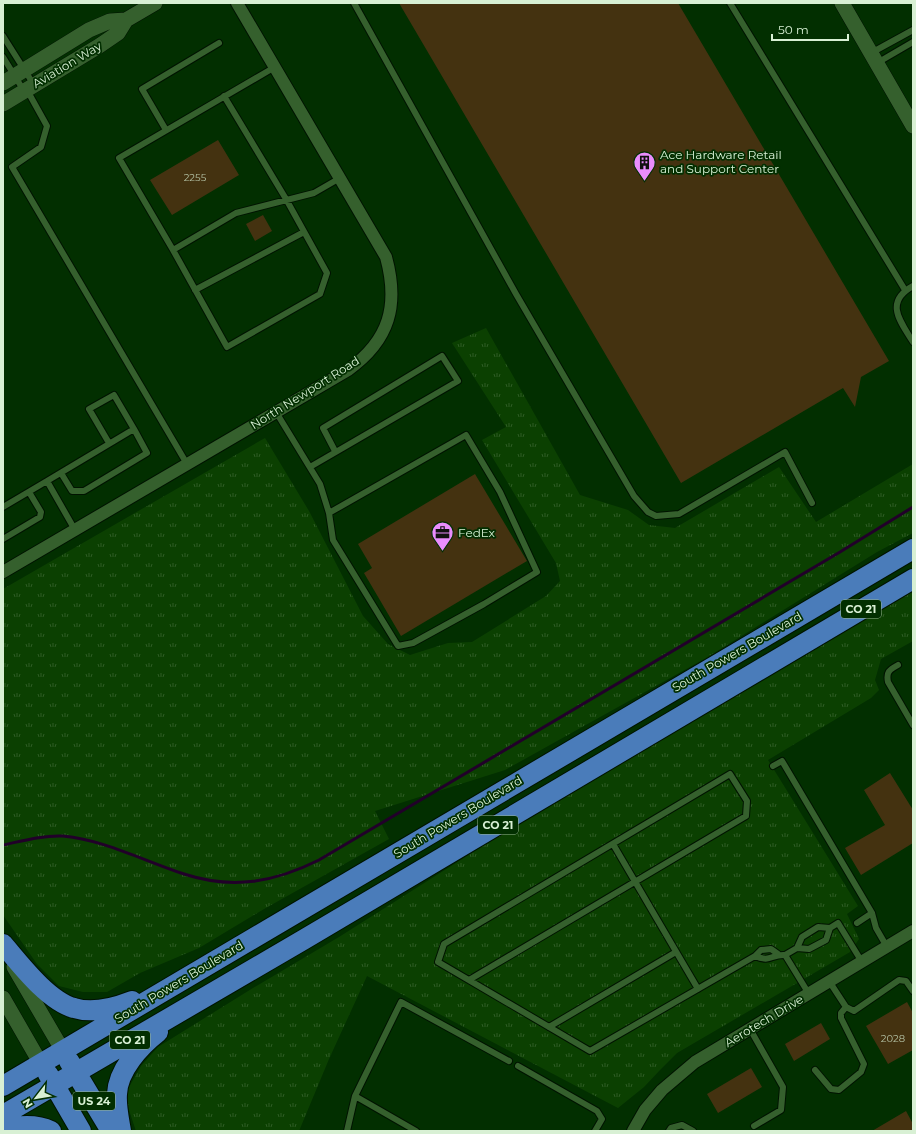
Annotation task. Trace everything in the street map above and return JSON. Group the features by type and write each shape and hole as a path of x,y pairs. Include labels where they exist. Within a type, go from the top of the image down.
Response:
{"highway":[{"path":"880,568 913,546"},
{"name":"South Powers Boulevard","path":"3,1086 913,549"},
{"name":"South Powers Boulevard","path":"3,1115 317,932 913,579"},
{"path":"810,640 913,583"},
{"path":"3,944 42,988 55,999 73,1008 104,1010 122,1005 171,986"},
{"path":"121,1131 117,1105 117,1092 123,1074 133,1058 152,1037 185,1008"},
{"name":"US 24","path":"63,1051 111,1131"},
{"path":"41,1064 81,1131"},
{"path":"3,1130 31,1126 51,1131"}],"street":[{"name":"Aviation Way","path":"14,77 89,30 110,21 126,20 155,3"},
{"name":"North Newport Road","path":"3,572 348,370 358,362 376,342 384,330 389,317 392,302 392,287 386,257 237,3"},
{"path":"842,3 913,126"},
{"name":"Aviation Way","path":"3,104 118,33 126,20"},
{"name":"Aerotech Drive","path":"632,1131 645,1110 662,1090 695,1062 913,931"},
{"path":"3,948 63,1051"},
{"path":"3,998 41,1064"}],"lane":[{"path":"354,3 516,294 641,506 656,516 679,514 785,452 812,503"},
{"path":"730,3 905,290"},
{"path":"874,58 913,30"},
{"path":"3,36 14,77 28,89"},
{"path":"874,58 913,42"},
{"path":"166,130 142,89 219,43"},
{"path":"3,56 14,77 28,89 47,126 40,147 12,167 187,464"},
{"path":"224,96 286,199 327,273 320,294 227,347 196,290 119,158 224,96 275,67"},
{"path":"173,250 236,213 314,193 340,178"},
{"path":"196,290 304,232"},
{"path":"913,286 905,290 898,299 897,311 900,320 913,342"},
{"path":"310,467 335,451 458,381 442,356 323,428 335,451"},
{"path":"61,473 72,491 84,491 147,453 114,394 89,409 110,443"},
{"path":"276,412 320,484 329,513 333,540 398,646 413,643 484,604 537,572 500,492 466,435 329,513"},
{"path":"3,507 134,429"},
{"path":"47,481 75,530"},
{"path":"3,539 40,517 41,512 29,492"},
{"path":"898,665 889,671 887,675 888,682 913,725"},
{"path":"773,766 782,761 872,913 876,928 887,947"},
{"path":"469,980 746,816 747,801 730,774 444,944 438,962 590,1051 755,956 761,950 771,949 778,954 785,955 797,948 809,949 826,940 830,928"},
{"path":"613,844 698,989"},
{"path":"856,923 872,913"},
{"path":"797,948 802,937 818,927 830,928 838,923 862,962"},
{"path":"549,1027 676,952"},
{"path":"755,956 764,960 772,958 778,954"},
{"path":"785,955 809,994"},
{"path":"829,981 846,1007 854,1011 899,980 906,981 913,992"},
{"path":"347,1131 355,1096 401,1002 509,1061"},
{"path":"815,1070 831,1089 839,1090 861,1072 864,1064 841,1018 841,1013 846,1007"},
{"path":"750,1029 783,1086 781,1110 754,1126"},
{"path":"518,1066 597,1111 602,1119 595,1131"},
{"path":"355,1096 416,1131"},
{"path":"669,1131 671,1128 682,1125 693,1131"}],"green space":[{"path":"486,328 580,495 628,510 649,525 675,528 779,467 816,522 913,464 913,533 877,552 706,658 505,770 375,811 389,839 264,909 199,948 140,973 107,992 83,992 59,986 37,964 3,915 3,589 265,438 309,511 363,616 388,644 410,655 448,643 472,642 546,596 560,581 556,563 482,440 506,427 452,343"},
{"path":"913,590 913,641 881,659 875,680 879,690 871,698 768,760 858,906 847,914 859,939 850,952 677,1053 644,1087 618,1108 367,976 329,1059 299,1131 136,1131 128,1107 128,1089 141,1066 158,1047 339,937 538,811"}],"building":[{"name":"Ace Hardware Retail and Support Center","path":"399,3 678,3 889,361 861,377 855,407 843,388 681,483"},
{"path":"218,140 239,175 172,215 150,180"},
{"path":"263,215 272,231 255,241 246,224"},
{"name":"FedEx","path":"475,474 527,561 401,636 364,573 372,568 358,544"},
{"path":"890,773 913,810 913,843 861,875 845,848 885,825 864,790"},
{"path":"907,1002 913,1013 913,1050 888,1064 866,1026"},
{"path":"821,1023 830,1039 794,1061 785,1044"},
{"path":"751,1068 762,1087 718,1113 707,1094"},
{"path":"906,1111 913,1124 913,1131 872,1131"}],"waterway":[{"path":"3,845 40,837 63,836 79,838 109,846 184,874 220,882 253,881 286,874 303,868 319,860 840,552 913,507"}],"place":[{"name":"Ace Hardware Retail and Support Center","path":"644,182"},
{"name":"FedEx","path":"443,552"}]}
